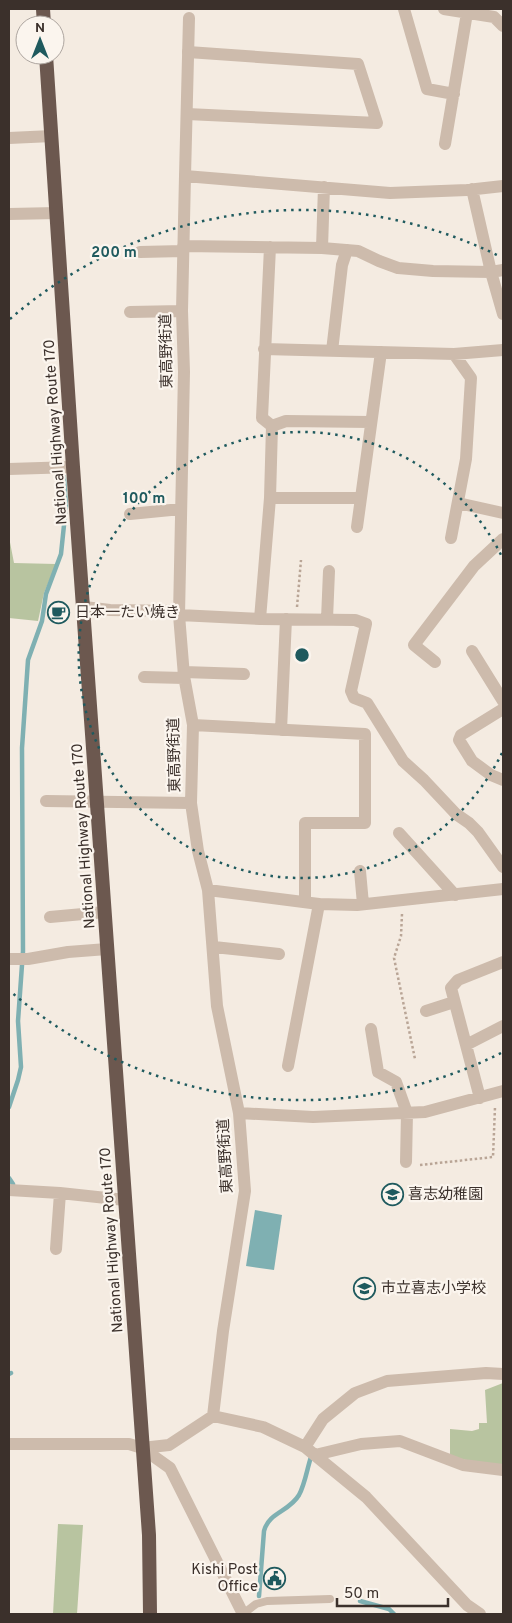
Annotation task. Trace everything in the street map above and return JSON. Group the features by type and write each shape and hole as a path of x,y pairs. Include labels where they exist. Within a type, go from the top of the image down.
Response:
{"highway":[{"name":"National Highway Route 170","path":"47,65 124,1200 150,1535 150,1614"}],"street":[{"path":"404,9 427,89 454,94"},
{"path":"444,9 494,17 503,26"},
{"name":"東高野街道","path":"189,13 183,248 182,312 184,372 179,613 184,675 192,725 191,802 198,851 208,890 218,1006 239,1113 245,1191 223,1331 213,1416"},
{"path":"445,144 467,13"},
{"path":"187,114 377,123 358,64 188,52"},
{"path":"9,138 52,136"},
{"path":"185,176 390,193 472,190 503,186"},
{"path":"322,248 324,187"},
{"path":"472,190 497,271 503,314"},
{"path":"9,214 57,213"},
{"path":"270,247 262,418 272,426"},
{"path":"140,252 183,248 322,248 358,251 398,268 433,272 497,271"},
{"path":"332,351 342,265 348,250"},
{"path":"130,312 182,312"},
{"path":"264,350 454,354 503,350"},
{"path":"357,527 380,352"},
{"path":"451,538 466,459 471,378 454,354"},
{"path":"272,426 286,421 371,422"},
{"path":"260,619 270,498 272,426"},
{"path":"9,469 73,467"},
{"path":"270,498 361,498"},
{"path":"458,503 503,513"},
{"path":"130,514 181,509"},
{"path":"435,662 414,645 474,566 503,539"},
{"path":"327,619 330,571"},
{"path":"84,607 260,619 355,620 366,624 351,691 354,698 367,703 403,761 456,814 478,832 503,867"},
{"path":"281,730 291,619"},
{"path":"472,651 503,701"},
{"path":"144,677 244,674"},
{"path":"503,709 461,735 459,740 472,761 503,780"},
{"path":"192,725 365,734 365,823 304,822 305,902"},
{"path":"46,801 191,802"},
{"path":"399,833 454,895"},
{"path":"360,871 363,904"},
{"path":"208,890 319,904 363,904 503,890"},
{"path":"288,1066 319,904"},
{"path":"50,917 105,912"},
{"path":"214,947 279,954"},
{"path":"9,959 28,959 68,952 107,949"},
{"path":"480,1098 451,988 458,980 503,962"},
{"path":"426,1011 454,1002"},
{"path":"466,1046 503,1026"},
{"path":"371,1029 378,1072 396,1082 407,1113 411,1163"},
{"path":"239,1113 313,1116 426,1112 500,1092"},
{"path":"9,1190 124,1200"},
{"path":"56,1249 60,1193"},
{"path":"310,1451 323,1419 355,1393 388,1382 486,1373 503,1374"},
{"path":"142,1448 169,1445 213,1416 263,1427 310,1451 366,1498 467,1605 480,1614"},
{"path":"310,1451 400,1441 463,1465 503,1470"},
{"path":"9,1444 129,1444 142,1448 170,1468 243,1614"}],"lane":[{"path":"243,1614 256,1604 267,1601 330,1600"}],"path":[{"path":"291,619 301,560"},
{"path":"399,900 402,913 401,936 394,958 415,1059"},
{"path":"411,1163 493,1157 500,1092"}],"green space":[{"path":"9,537 14,563 56,564 44,593 38,621 9,618"},
{"path":"503,1383 503,1466 485,1465 450,1456 450,1429 472,1431 479,1429 479,1423 487,1423 485,1390"},
{"path":"58,1524 83,1525 77,1614 53,1614"}],"water":[{"path":"255,1210 282,1215 274,1270 246,1266"}],"waterway":[{"path":"9,1107 21,1067 18,1021 23,951 22,748 28,660 42,621 46,594 61,554 66,506 64,477"},
{"path":"9,1178 13,1184"},
{"path":"259,1596 264,1531 270,1520 295,1501 299,1495 311,1457"},
{"path":"360,1601 389,1609 394,1614"}],"place":[{"name":"日本一たい焼き","path":"59,612"},
{"name":"喜志幼稚園","path":"392,1194"},
{"name":"市立喜志小学校","path":"365,1288"},
{"name":"Kishi Post Office","path":"274,1578"}]}
